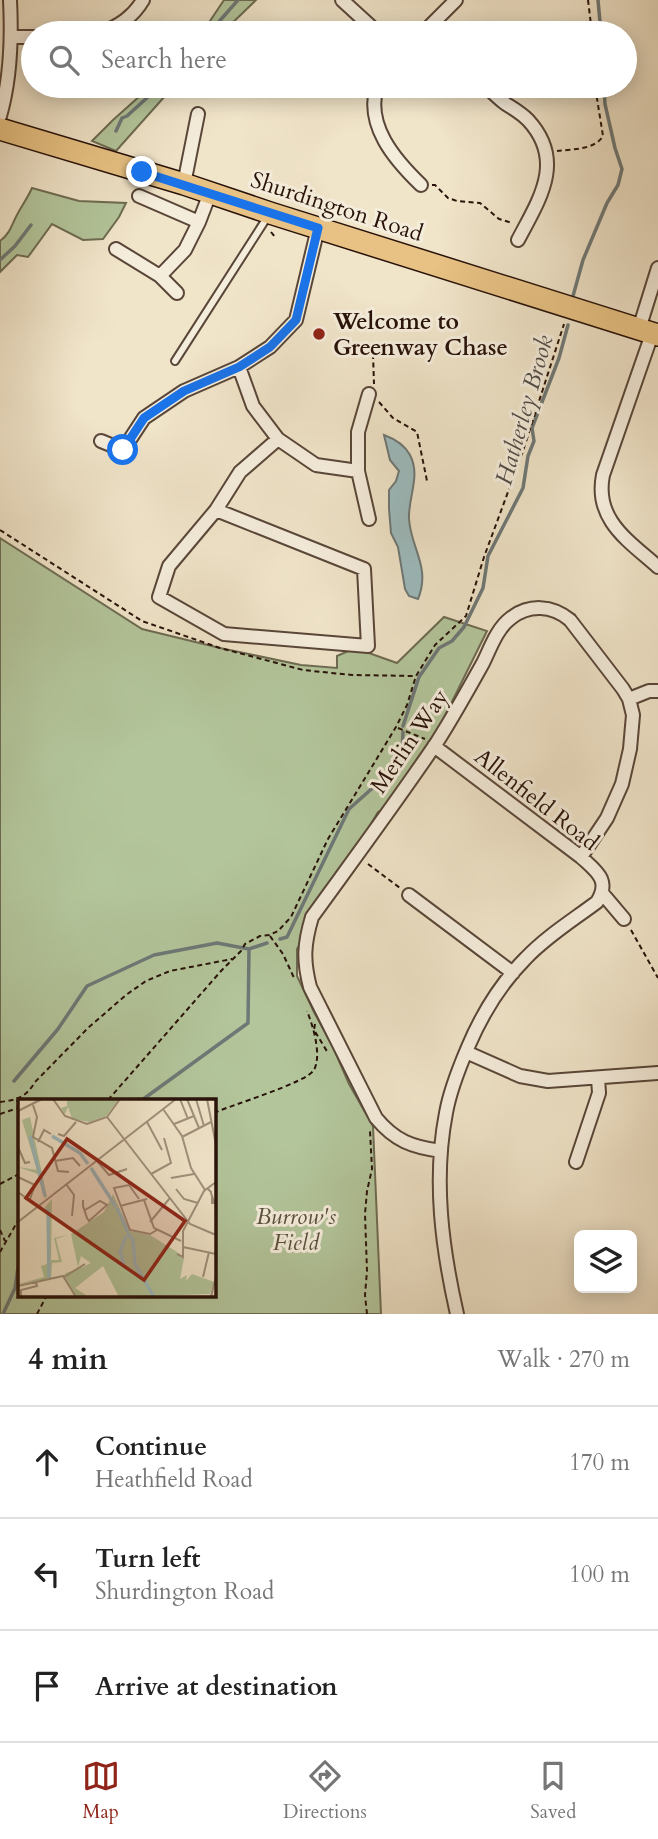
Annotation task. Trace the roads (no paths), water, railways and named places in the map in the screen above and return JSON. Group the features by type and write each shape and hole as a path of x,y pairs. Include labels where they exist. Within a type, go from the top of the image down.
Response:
{"main road":[{"name":"Shurdington Road","path":"0,130 184,184 649,333"}],"street":[{"path":"0,116 12,37 9,0"},
{"path":"124,21 133,15 143,0"},
{"path":"342,0 365,21"},
{"path":"437,21 456,0"},
{"path":"12,37 21,37"},
{"path":"374,98 373,110 378,127 395,156 421,185"},
{"path":"499,98 526,118 538,134 545,153 546,183 518,240"},
{"path":"184,184 198,114"},
{"path":"160,276 185,250 209,193"},
{"path":"139,196 199,222"},
{"path":"100,441 123,450 144,418 184,391 239,367 270,347 296,320 318,228"},
{"path":"116,249 160,276 177,293"},
{"path":"658,268 649,333 603,475 601,492 604,509 613,524 658,567"},
{"path":"239,367 253,407 278,439 316,465 358,471"},
{"path":"369,519 358,471 358,432 373,393"},
{"path":"216,510 364,569 368,646 224,634 159,597 169,565 216,510 240,472 278,439"},
{"name":"Merlin Way","path":"441,1151 409,1144 389,1132 376,1118 310,987 304,967 312,917 435,744 506,622 534,608 559,612 570,620 629,699"},
{"path":"581,857 607,818 622,784 633,729 629,699 649,691 658,691"},
{"name":"Allenfield Road","path":"435,744 581,857 599,874 603,884 602,893 624,919"},
{"path":"457,1314 442,1233 440,1195 441,1151 446,1112 455,1081 486,1011 513,973 539,945 597,902 602,893"},
{"path":"409,895 513,973"},
{"path":"466,1052 507,1071 534,1079 563,1081 658,1073"},
{"path":"576,1162 599,1093 598,1079"}],"lane":[{"path":"174,361 270,213"}],"water":[{"path":"384,435 402,445 413,463 414,479 409,519 421,568 418,599 409,596 405,589 398,547 391,533 389,490 399,471 390,460"}],"waterway":[{"name":"Hatherley Brook","path":"220,21 238,0"},
{"name":"Hatherley Brook","path":"598,0 600,21"},
{"name":"Hatherley Brook","path":"116,131 122,118 147,98"},
{"name":"Hatherley Brook","path":"573,296 583,260 607,203 618,185 622,169 605,98"},
{"name":"Hatherley Brook","path":"0,260 31,225"},
{"name":"Hatherley Brook","path":"403,726 419,677 439,648 452,641 464,627 483,588 488,556 523,488 528,456 534,441 532,428 559,358 568,325"},
{"name":"Hatherley Brook","path":"280,939 287,937 349,809 395,768 402,753 403,732"},
{"path":"14,1081 58,1029 87,986 154,955 217,943 249,949"},
{"name":"Hatherley Brook","path":"143,1099 248,1023 249,949 267,943"},
{"name":"Hatherley Brook","path":"3,1314 15,1288 18,1268"}],"place":[{"name":"Welcome to Greenway Chase","path":"319,334"}],"park label":[{"name":"Burrow's Field","path":"296,1229"}]}
